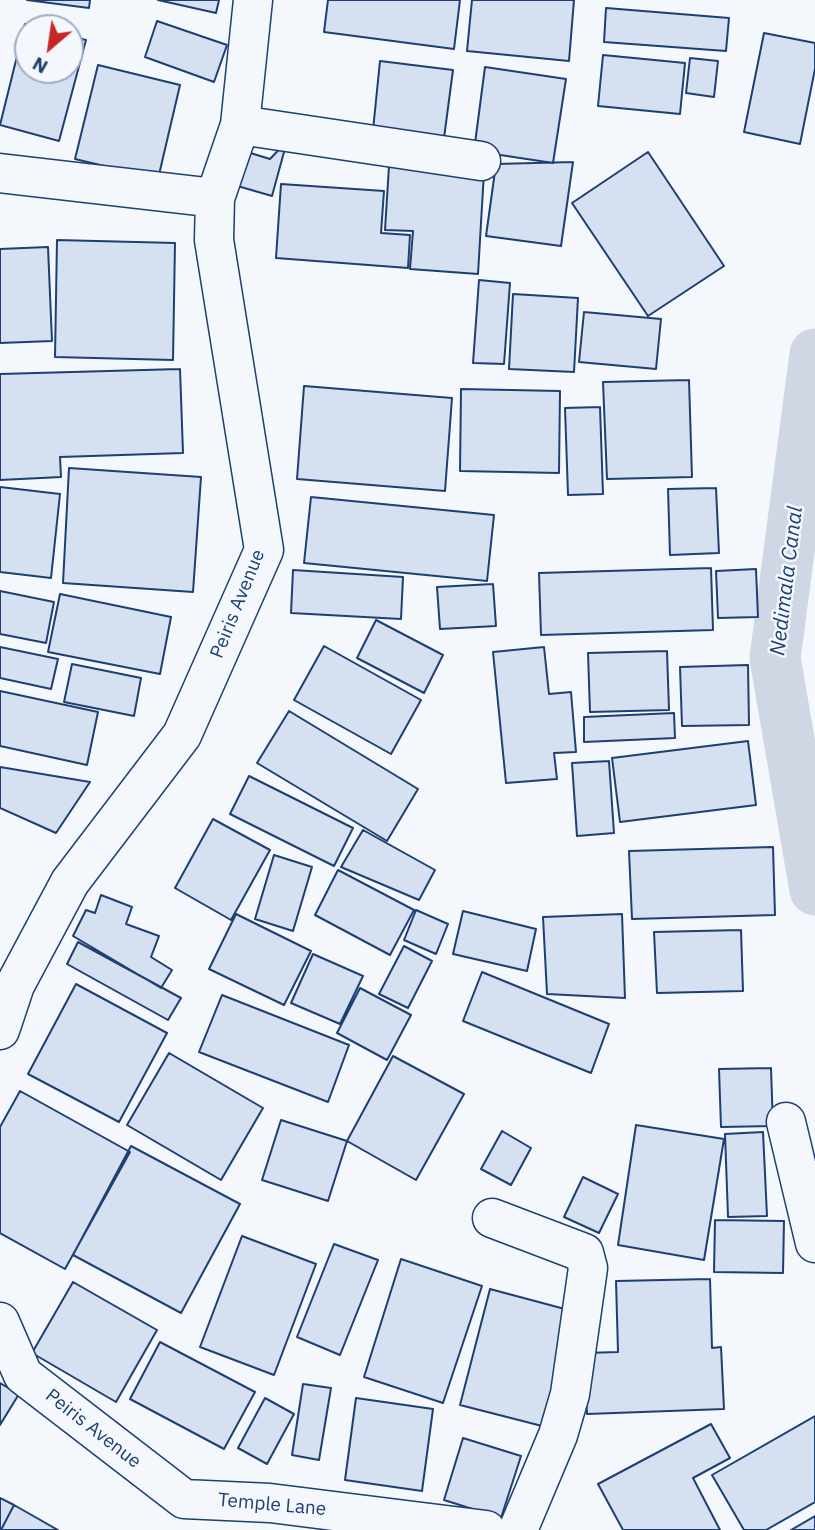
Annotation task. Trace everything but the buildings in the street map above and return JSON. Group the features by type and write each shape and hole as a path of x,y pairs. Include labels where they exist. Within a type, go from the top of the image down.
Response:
{"street":[{"name":"Peiris Avenue","path":"0,1030 15,985 70,882 182,735 264,550 214,240 215,198 240,125 253,0"},
{"path":"240,125 481,161"},
{"path":"0,173 215,198"},
{"path":"786,1122 815,1243"},
{"path":"492,1218 584,1253 588,1268 570,1394 558,1435 518,1530"},
{"name":"Peiris Avenue","path":"0,1322 23,1375 180,1514"},
{"name":"Temple Lane","path":"180,1514 270,1503 486,1530"}],"waterway":[{"name":"Nedimala Canal","path":"815,354 775,658 815,890"}]}
